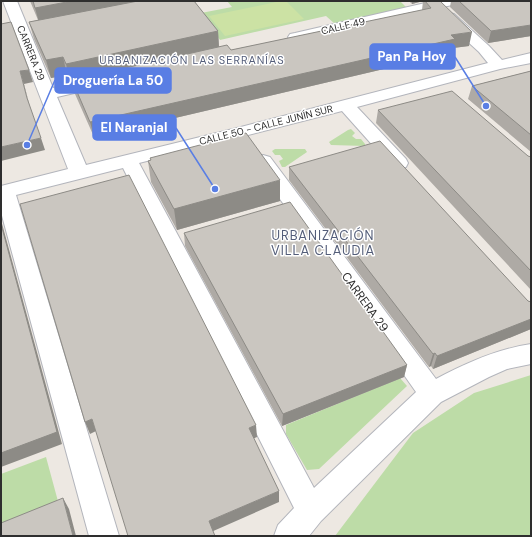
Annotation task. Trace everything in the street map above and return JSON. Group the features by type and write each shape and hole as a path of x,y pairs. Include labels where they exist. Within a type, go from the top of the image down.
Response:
{"street":[{"name":"CARRERA 29","path":"10,1 29,34 48,94 79,172"},
{"name":"CALLE 49","path":"282,41 452,1"},
{"path":"436,4 484,49 498,65"},
{"name":"CALLE 50 - CALLE JUNÍN SUR","path":"3,191 242,132 498,65 527,63"},
{"path":"48,94 118,78"},
{"path":"436,82 453,96"},
{"path":"346,105 409,174"},
{"name":"CARRERA 29","path":"242,132 432,394"},
{"path":"128,160 178,239 311,511"},
{"path":"3,191 104,536"},
{"path":"272,211 294,205"},
{"path":"289,536 311,511 432,394 455,381 493,364 531,354"}],"green space":[{"path":"227,1 400,1 407,8 335,24 326,16 220,40 201,13 232,7"},
{"path":"286,1 304,19 225,36 209,16"},
{"path":"351,129 355,133 352,136 356,139 361,139 365,146 331,145 329,142"},
{"path":"275,149 305,149 307,152 285,167 282,167 279,161 283,159 280,155 275,155 272,151"},
{"path":"531,375 531,536 335,536 413,433 474,393"},
{"path":"400,378 407,386 319,469 307,470 286,434 286,425"},
{"path":"46,457 59,505 1,529 1,474"}],"building":[{"path":"33,1 72,1 35,8"},
{"path":"138,1 194,1 218,31 66,64 63,57 46,60 29,22"},
{"path":"425,1 440,1 472,32 451,35 455,39 90,122 72,80 227,45 231,50 431,8"},
{"path":"459,1 531,1 531,25 491,31"},
{"path":"11,22 29,70 20,71 27,98 41,138 1,147 1,24"},
{"path":"531,71 531,135 472,86"},
{"path":"452,91 531,157 531,271 378,110"},
{"path":"246,133 280,180 174,209 148,161 151,160 150,158"},
{"path":"380,141 528,301 531,302 531,319 437,356 435,353 433,354 289,167"},
{"path":"129,175 256,425 249,428 279,491 209,521 215,536 128,536 92,419 85,422 20,204"},
{"path":"290,202 407,365 283,414 184,233"},
{"path":"1,224 57,432 1,453"},
{"path":"63,498 73,536 1,536 1,523"}],"place":[{"name":"Pan Pa Hoy","path":"486,106"},
{"name":"Droguería La 50","path":"27,145"},
{"name":"El Naranjal","path":"215,189"}],"district":[{"name":"URBANIZACIÓN LAS SERRANÍAS","path":"192,60"},
{"name":"URBANIZACIÓN VILLA CLAUDIA","path":"323,242"}]}
